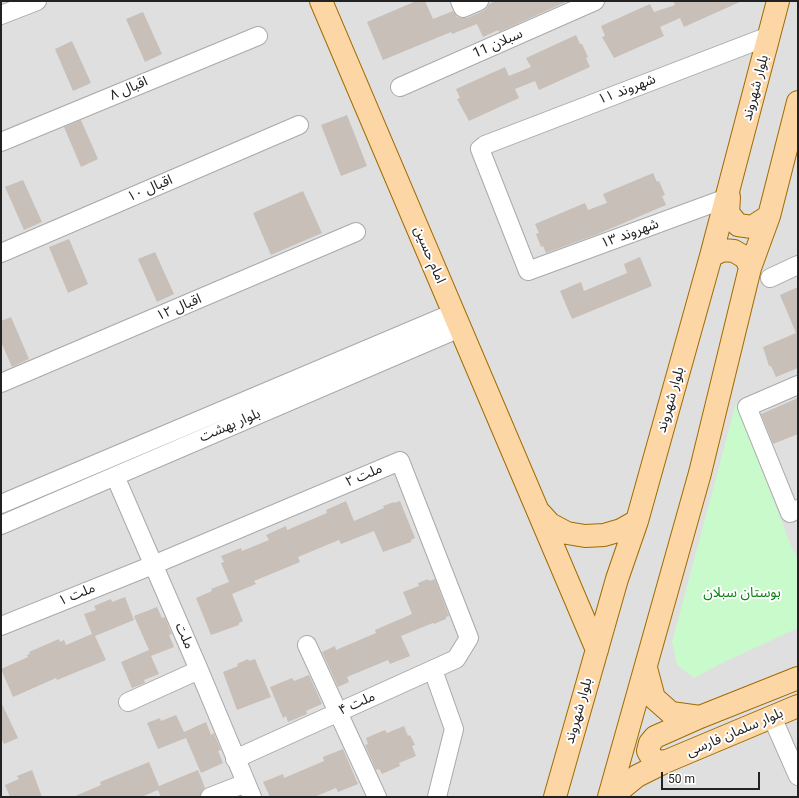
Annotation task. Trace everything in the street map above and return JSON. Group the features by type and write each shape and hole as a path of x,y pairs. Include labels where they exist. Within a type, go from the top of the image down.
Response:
{"main road":[{"name":"امام حسین","path":"321,1 596,650"},
{"name":"بلوار شهروند","path":"556,797 596,650 617,579 637,521 711,256 778,1"},
{"path":"610,797 700,473 750,268 769,216 798,102"},
{"path":"728,195 728,213 738,225 752,227 769,216"},
{"path":"711,256 724,250 734,251 746,258 750,268"},
{"path":"537,508 550,524 566,534 585,536 604,535 621,530 637,521"},
{"name":"بلوار سلمان فارسی","path":"646,666 654,698 671,713 700,717 798,678"},
{"name":"بلوار سلمان فارسی","path":"610,797 637,776 667,761 798,706"},
{"path":"667,761 659,762 652,758 648,751 650,743 655,737 700,717"}],"street":[{"path":"1,15 37,1"},
{"name":"سبلان 11","path":"400,87 595,1"},
{"name":"اقبال ۸","path":"1,142 258,36"},
{"name":"شهروند ۱۱","path":"533,270 528,271 481,155 480,149 485,145 769,36"},
{"name":"اقبال ۱۰","path":"1,253 299,125"},
{"name":"شهروند ۱۳","path":"533,270 728,195"},
{"name":"اقبال ۱۲","path":"1,383 356,232"},
{"path":"770,278 798,266"},
{"name":"بلوار بهشت","path":"3,518 115,476 456,321"},
{"name":"بلوار بهشت","path":"1,504 456,321"},
{"path":"794,511 747,407 798,385"},
{"name":"ملت ۲","path":"153,565 400,460 469,638"},
{"name":"ملت","path":"115,476 249,790"},
{"name":"ملت ۱","path":"1,626 153,565"},
{"name":"ملت ۴","path":"236,759 456,659 469,638"},
{"path":"307,645 377,797"},
{"path":"128,702 199,670"},
{"path":"433,670 454,728 437,797"},
{"path":"772,717 798,776"},
{"path":"210,797 249,790"}],"shaded area":[{"path":"1,1 798,1 798,797 1,797"}],"green space":[{"name":"بوستان سبلان","path":"736,403 798,560 798,628 720,664 694,678 677,665 672,642"}],"building":[{"path":"416,1 425,1 433,19 453,11 457,17 467,18 483,11 489,4 496,1 568,1 499,32 498,30 483,37 477,24 452,34 451,32 383,60 367,22"},
{"path":"673,1 742,1 684,27 680,18 660,27 664,36 614,58 602,37 605,36 601,26 650,4 654,12 675,5"},
{"path":"143,12 162,54 145,62 126,19"},
{"path":"576,35 588,57 586,58 590,67 539,90 535,81 515,89 519,98 469,121 457,99 460,98 456,89 505,67 509,76 531,67 526,58"},
{"path":"72,41 91,83 73,91 55,49"},
{"path":"347,115 367,166 341,176 321,125"},
{"path":"81,120 98,159 81,167 64,127"},
{"path":"653,173 657,182 659,181 665,195 662,196 666,205 598,234 546,253 543,246 541,247 536,234 539,233 535,224 585,203 588,210 607,203 603,194"},
{"path":"23,180 42,222 24,230 5,187"},
{"path":"303,191 322,233 271,255 253,213"},
{"path":"69,239 88,284 68,293 49,247"},
{"path":"155,252 174,294 157,302 138,259"},
{"path":"640,257 652,286 572,319 560,291 581,282 584,291 627,273 624,264"},
{"path":"798,287 798,368 776,377 771,366 769,366 763,347 796,333 780,295"},
{"path":"11,317 29,359 12,367 1,342 1,321"},
{"path":"798,398 798,434 773,444 761,414"},
{"path":"346,501 354,521 384,508 383,506 400,501 415,538 411,540 411,542 383,552 374,531 341,544 339,540 298,557 300,562 254,581 256,584 232,594 243,621 239,623 239,625 211,635 196,598 212,591 211,589 229,582 221,563 224,562 221,556 241,548 242,551 269,540 266,535 286,526 287,530 327,513 326,510"},
{"path":"428,579 429,581 435,579 449,616 446,617 446,619 434,624 433,623 401,636 410,656 390,664 388,660 347,677 349,682 338,687 322,652 335,646 336,650 376,633 375,630 412,614 403,592 419,586 418,583"},
{"path":"125,597 134,620 95,636 106,660 57,680 56,678 13,697 1,669 28,657 27,655 30,654 29,652 59,639 60,642 64,640 66,645 92,634 84,614 96,610 94,606 111,599 112,602"},
{"path":"157,607 162,618 165,617 172,634 169,635 174,647 151,656 159,674 144,680 145,683 132,688 121,662 149,650 134,616"},
{"path":"248,659 249,661 255,659 271,697 237,710 223,672 238,666 237,664"},
{"path":"309,675 322,704 306,711 307,714 288,722 286,716 283,718 270,687 292,678 294,681"},
{"path":"1,702 18,738 4,744 1,738"},
{"path":"176,715 184,732 206,722 211,735 214,733 221,750 218,751 223,763 201,773 186,738 158,749 147,723 160,718 161,721"},
{"path":"404,726 408,736 410,735 415,745 412,746 416,756 399,763 400,766 382,774 379,769 376,770 375,768 365,745 368,744 366,738 385,730 387,733"},
{"path":"343,749 358,784 338,792 336,788 314,797 270,797 263,782 283,774 284,778 324,761 323,757"},
{"path":"149,762 159,786 198,770 205,788 200,796 197,797 161,797 158,790 141,797 73,797 101,785 100,782"},
{"path":"32,770 42,797 10,797 5,785 19,779 17,776"}]}
